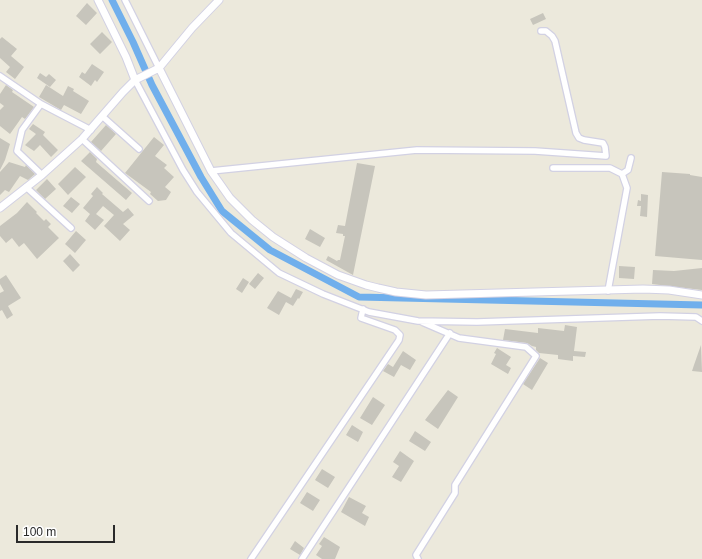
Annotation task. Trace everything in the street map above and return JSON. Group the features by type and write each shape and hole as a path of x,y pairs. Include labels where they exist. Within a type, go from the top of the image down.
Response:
{"street":[{"path":"98,0 183,170 198,192 231,233 279,273 323,294 363,310 418,321 477,322 660,316 696,317 702,321"},
{"path":"125,0 211,171 230,198 252,220 273,236 306,258 338,275 366,286 396,292 426,295 663,290 702,295"},
{"path":"0,208 42,175 82,139 123,92 137,79 159,68 192,28 219,0"},
{"path":"211,171 417,150 535,151 606,156 603,143 584,140 579,138 576,133 554,41 552,36 546,31 541,30"},
{"path":"0,76 41,104 91,130"},
{"path":"41,104 22,130 17,151 42,175"},
{"path":"102,116 139,149"},
{"path":"82,139 149,201"},
{"path":"622,174 628,170 631,158"},
{"path":"553,168 610,168 622,174 627,188 608,291"},
{"path":"26,187 71,228"},
{"path":"251,559 399,340 400,335 395,330 361,318 363,310"},
{"path":"418,321 459,338 526,347 536,356 455,485 455,493 416,556 418,559"},
{"path":"302,559 450,334"}],"building":[{"path":"87,3 97,13 86,25 76,16"},
{"path":"543,13 546,19 533,25 530,19"},
{"path":"102,32 112,42 100,54 90,44"},
{"path":"2,37 17,49 11,56 24,67 15,79 6,72 10,67 0,58 0,39"},
{"path":"92,64 104,72 97,82 95,80 91,86 79,77 82,72 85,74"},
{"path":"40,73 46,77 49,74 56,80 50,87 37,78"},
{"path":"6,85 13,90 12,92 34,107 25,119 22,117 10,134 0,126 0,110 4,106 0,103 0,94"},
{"path":"46,85 63,96 68,86 89,101 81,114 64,105 61,110 39,97"},
{"path":"33,124 45,132 43,135 58,150 51,157 40,145 34,151 25,145 36,134 29,129"},
{"path":"106,125 116,134 101,151 91,142"},
{"path":"154,137 164,145 155,156 167,165 164,168 174,177 165,187 171,192 166,200 158,201 150,194 151,192 125,173"},
{"path":"0,138 10,144 0,170"},
{"path":"90,152 97,159 96,162 132,193 126,200 81,161"},
{"path":"9,162 25,167 26,165 35,174 28,180 20,176 9,192 5,190 0,195 0,172"},
{"path":"357,163 375,166 353,275 326,260 328,256 337,261 340,260 345,236 343,236 343,234 336,233 338,225 345,226"},
{"path":"75,167 86,177 68,195 58,184"},
{"path":"662,172 690,174 702,177 702,260 655,256"},
{"path":"47,179 56,189 45,199 36,190"},
{"path":"97,187 103,193 102,194 123,212 128,208 134,215 123,224 130,230 120,241 104,226 114,215 103,206 96,214 104,220 95,230 85,221 90,214 83,208 93,196 91,194"},
{"path":"641,194 648,195 647,217 640,216 641,206 637,206 638,200 641,201"},
{"path":"71,197 80,204 72,213 63,206"},
{"path":"27,202 44,221 46,219 51,224 48,227 59,238 37,259 24,243 19,247 12,238 6,243 0,236 0,226 17,213"},
{"path":"310,229 325,238 320,247 305,239"},
{"path":"76,231 86,240 75,253 65,244"},
{"path":"70,254 80,265 73,272 63,261"},
{"path":"619,266 635,267 634,279 619,278"},
{"path":"702,268 702,290 652,284 653,270 674,271"},
{"path":"258,273 264,278 255,289 249,284"},
{"path":"6,275 21,298 8,306 13,315 7,319 2,310 0,311 0,293 4,291 0,284 0,279"},
{"path":"243,278 249,282 242,293 236,289"},
{"path":"296,289 303,292 293,306 286,302 279,315 267,308 278,291 291,298"},
{"path":"565,325 577,327 574,351 586,352 585,357 573,356 573,361 558,359 558,355 539,353 536,350 536,347 527,343 503,340 505,329 538,333 538,328 564,331"},
{"path":"701,345 702,372 692,371 694,365"},
{"path":"497,348 511,357 506,365 511,368 508,374 491,364"},
{"path":"403,351 416,360 410,370 401,365 394,377 383,371 388,364 393,367"},
{"path":"540,358 548,363 532,390 523,384"},
{"path":"448,390 458,397 438,429 425,420"},
{"path":"373,397 385,405 372,425 360,418"},
{"path":"352,425 363,432 358,442 346,435"},
{"path":"415,431 431,442 425,451 409,441"},
{"path":"400,451 414,461 401,482 392,477 399,466 393,462"},
{"path":"322,469 335,477 328,488 315,480"},
{"path":"307,492 320,500 313,511 300,503"},
{"path":"349,497 366,506 362,513 369,517 365,526 341,512"},
{"path":"324,537 340,547 335,559 322,559 316,555 322,546 319,544"},
{"path":"295,541 304,548 300,555 290,549"}],"waterway":[{"path":"112,0 152,85 201,177 222,211 270,250 359,297 702,305"}]}
